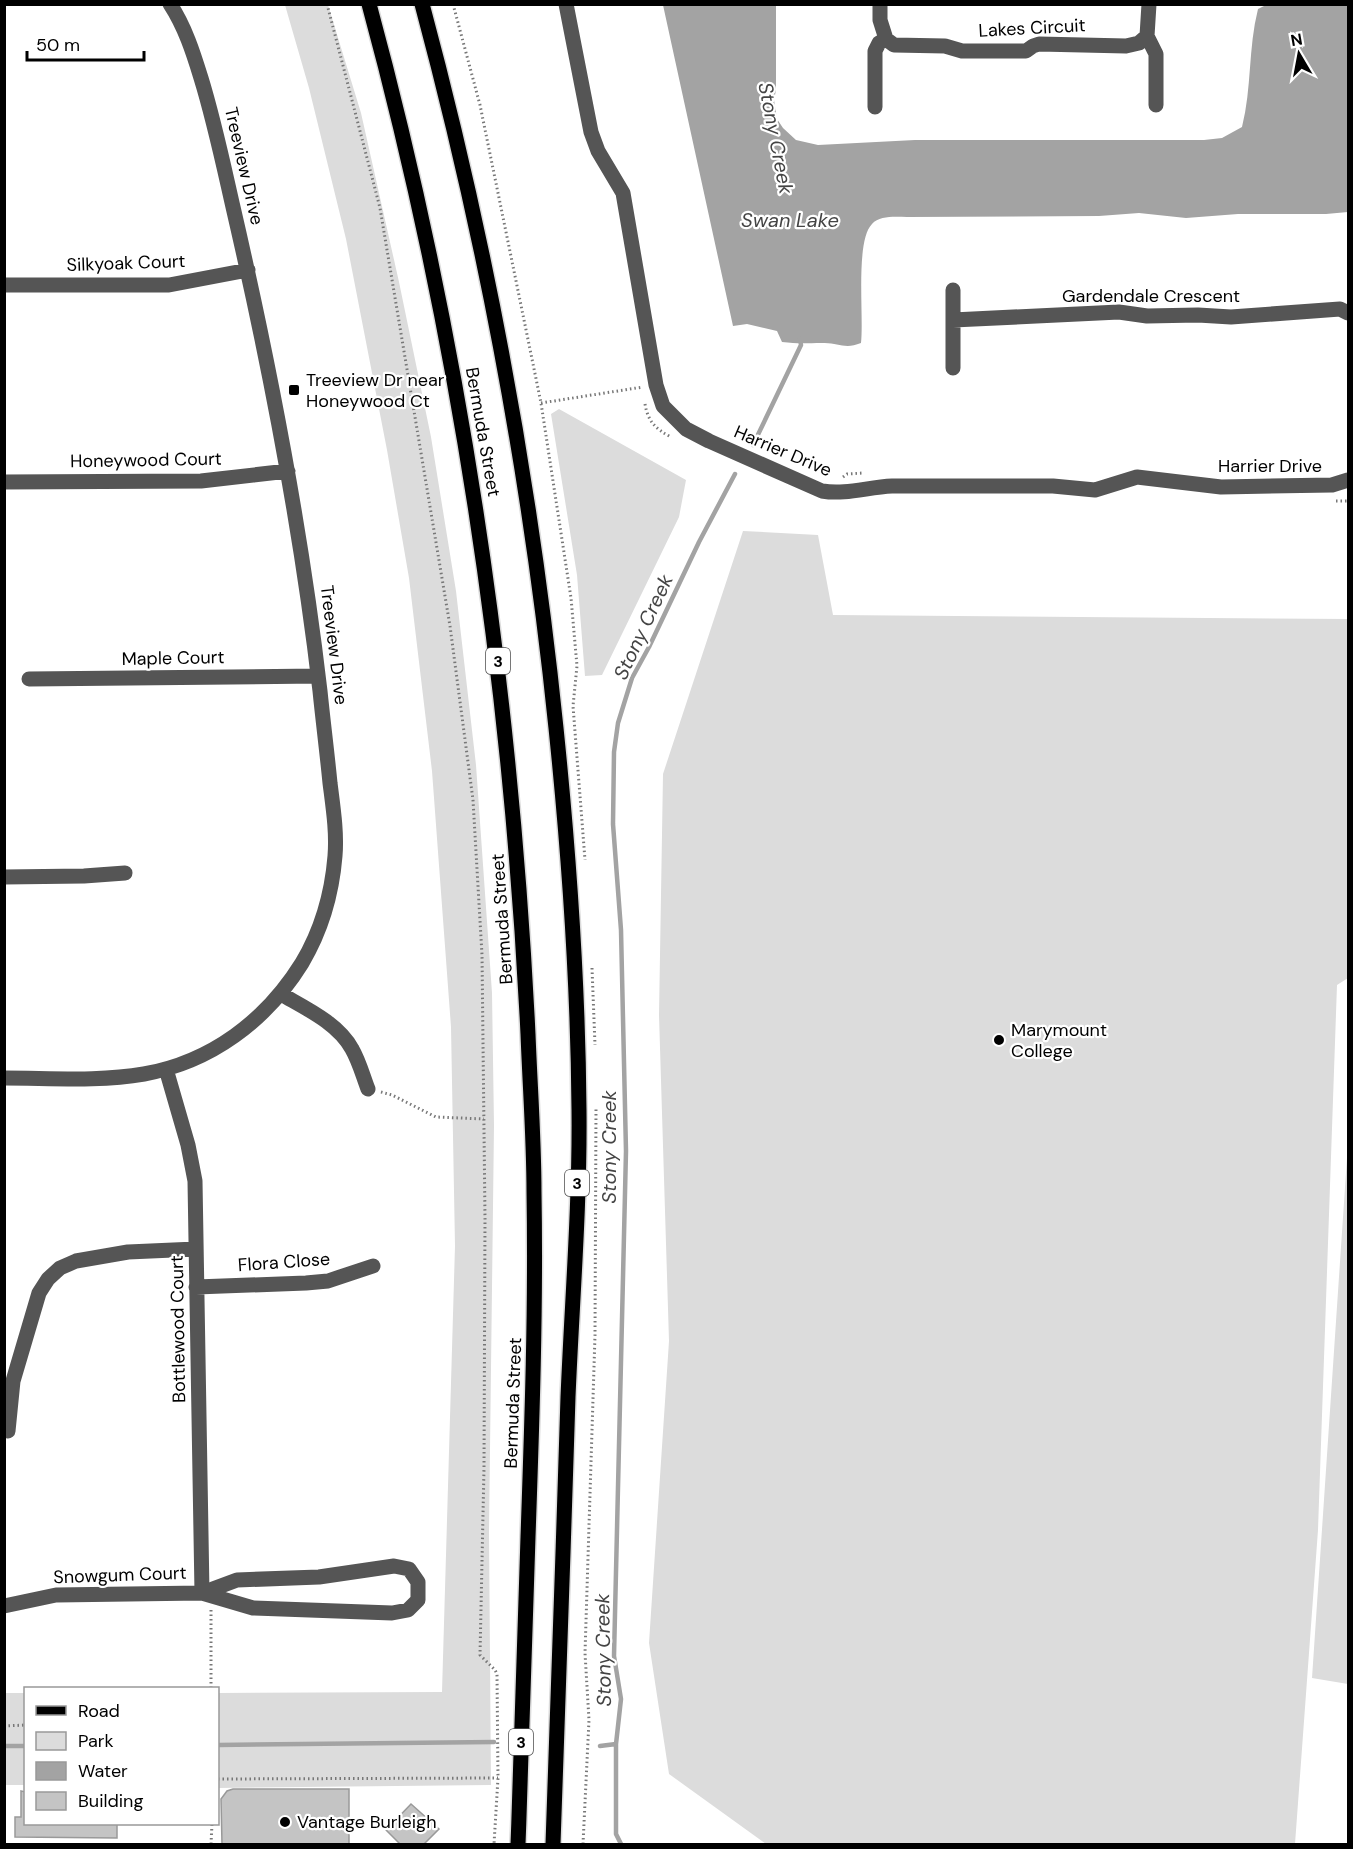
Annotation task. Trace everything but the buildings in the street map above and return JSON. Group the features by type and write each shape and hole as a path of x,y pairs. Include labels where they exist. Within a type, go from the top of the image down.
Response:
{"main road":[{"name":"Bermuda Street","path":"369,4 410,166 456,384 497,648 518,870 532,1129 535,1273 518,1845"},
{"name":"Bermuda Street","path":"422,4 452,119 477,229 523,474 550,668 570,882 579,1119 553,1845"}],"street":[{"name":"Treeview Drive","path":"4,1078 115,1077 142,1074 166,1069 224,1044 263,1014 280,994 310,948 323,917 332,879 335,856 334,812 308,592 268,362 212,113 192,49 177,14 170,4"},
{"name":"Harrier Drive","path":"566,4 591,132 598,151 623,193 656,385 663,405 686,429 782,474 822,491 834,493 892,486 1053,486 1095,490 1137,477 1221,487 1332,485 1348,480"},
{"path":"875,107 874,51 886,39 880,20 880,4"},
{"path":"1149,4 1147,36 1156,54 1156,105"},
{"name":"Lakes Circuit","path":"886,39 894,45 945,46 962,51 1026,51 1039,44 1126,45 1139,43 1147,36"},
{"name":"Silkyoak Court","path":"4,285 169,285 248,270"},
{"path":"953,290 953,368"},
{"name":"Gardendale Crescent","path":"953,320 1119,312 1147,316 1231,317 1340,309 1348,313"},
{"name":"Honeywood Court","path":"4,482 201,480 288,471"},
{"name":"Maple Court","path":"29,679 318,676"},
{"path":"4,877 125,873"},
{"path":"280,994 323,1019 346,1039 353,1050 368,1089"},
{"name":"Bottlewood Court","path":"166,1069 192,1164 196,1202 202,1593"},
{"path":"8,1431 13,1381 39,1293 48,1279 60,1268 76,1261 128,1252 196,1249"},
{"name":"Flora Close","path":"196,1287 328,1281 373,1266"},
{"path":"394,1566 409,1569 418,1582 418,1600 408,1610 392,1613 253,1608 202,1593 237,1580 319,1577 394,1566"},
{"name":"Snowgum Court","path":"4,1606 56,1594 202,1593"}],"path":[{"path":"327,4 380,208 450,626 473,800 482,955 484,1119 484,1468 480,1655 497,1674 498,1778 495,1845"},
{"path":"541,403 656,385"},
{"path":"368,1089 392,1095 436,1117 484,1119"},
{"path":"202,1593 211,1609 211,1687"},
{"path":"4,1726 24,1725"},
{"path":"219,1779 498,1778"},
{"path":"211,1845 212,1825"}],"green space":[{"path":"285,5 328,5 361,113 431,437 456,591 476,765 492,993 494,1125 489,1531 491,1785 219,1788 219,1693 442,1692 455,1246 451,1027 432,771 409,578 387,450 346,239 309,88"},
{"path":"559,409 686,480 679,517 602,675 585,676 577,575 551,414"},
{"name":"Marymount College","path":"743,531 818,535 833,615 1348,619 1348,978 1337,985 1318,1530 1295,1844 766,1844 669,1774 649,1643 669,1341 659,1015 663,774"},
{"path":"1348,1143 1348,1684 1312,1678"},
{"path":"5,1693 24,1693 24,1785 5,1785"}],"water":[{"name":"Swan Lake","path":"663,5 776,5 774,100 777,119 796,140 818,145 915,140 1204,140 1222,138 1242,127 1255,24 1258,9 1266,5 1348,5 1348,212 1238,214 1186,218 1139,213 1099,216 884,218 872,224 864,246 861,280 861,343 845,346 828,343 782,342 777,331 747,324 733,326"}],"waterway":[{"name":"Stony Creek","path":"753,445 801,345 800,339"},
{"name":"Stony Creek","path":"621,1844 616,1834 616,1744 621,1699 614,1656 626,1151 621,930 613,824 614,752 618,723 632,678 735,474"},
{"path":"219,1745 494,1742"},
{"path":"600,1746 616,1744"},
{"path":"4,1746 24,1746"}],"place":[{"name":"Treeview Dr near Honeywood Ct","path":"294,390"},
{"name":"Marymount College","path":"999,1040"},
{"name":"Vantage Burleigh","path":"285,1822"}]}
